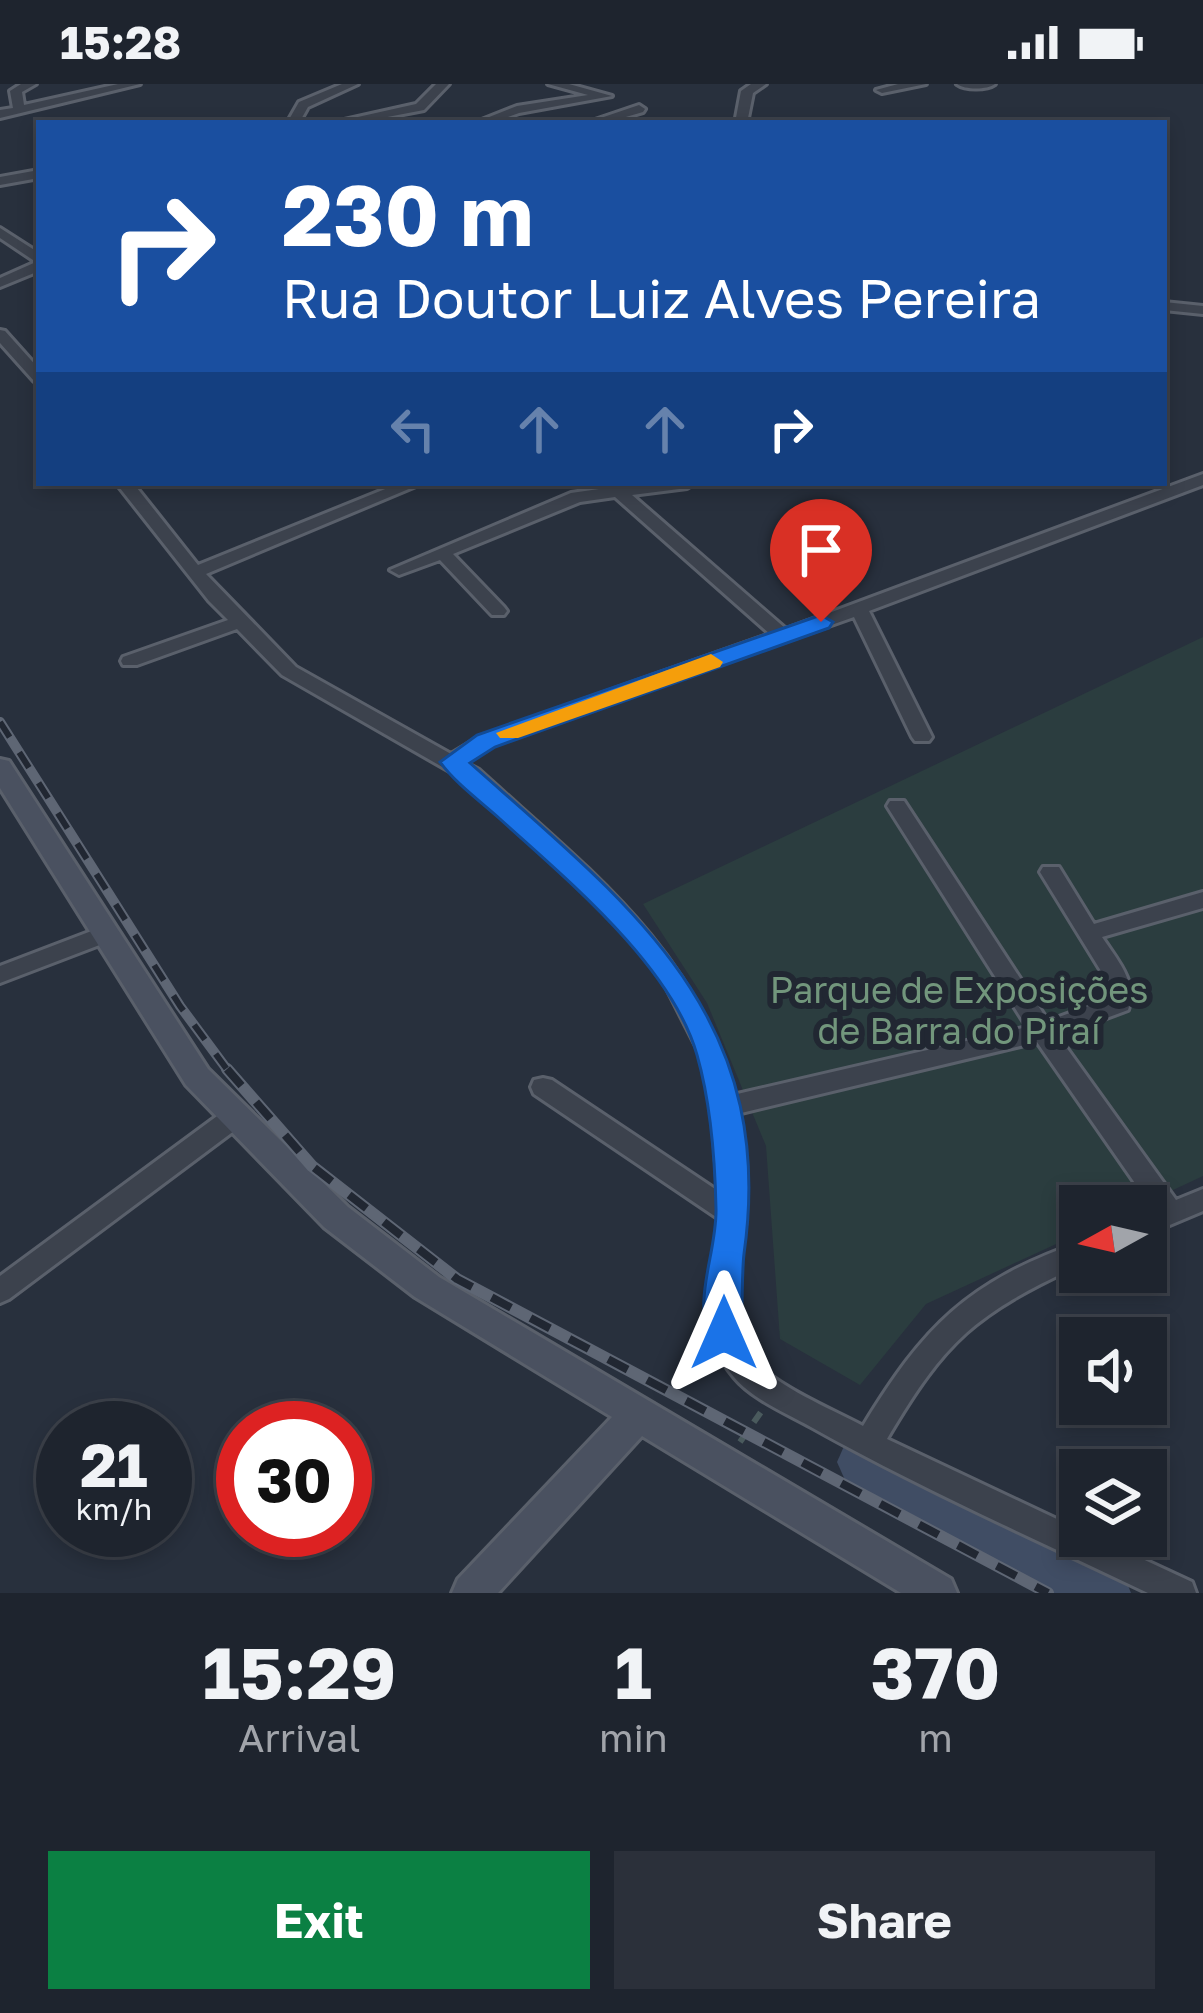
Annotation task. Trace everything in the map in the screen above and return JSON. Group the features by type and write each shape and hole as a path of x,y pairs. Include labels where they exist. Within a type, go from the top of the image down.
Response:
{"main road":[{"path":"0,767 164,1033 233,1118 336,1217 427,1287 938,1593"},
{"path":"472,1593 639,1414"}],"street":[{"path":"19,110 16,91 30,84"},
{"path":"0,114 134,84"},
{"path":"294,120 302,105 352,84"},
{"path":"353,120 420,107 443,84"},
{"path":"489,120 517,110 606,96 554,84"},
{"path":"742,120 747,91 760,84"},
{"path":"882,90 920,84"},
{"path":"963,84 989,84"},
{"path":"602,120 639,109"},
{"path":"0,181 36,175"},
{"path":"0,232 36,261"},
{"path":"0,283 36,265"},
{"path":"1167,306 1203,310"},
{"path":"0,334 36,375"},
{"path":"453,762 486,741 859,609 1203,478"},
{"path":"126,486 238,623 307,683 453,762 572,864 672,976 712,1052 724,1107 733,1214 721,1297 724,1333 743,1368 775,1392 868,1444 1181,1593"},
{"path":"196,572 408,486"},
{"path":"399,570 612,486 783,636"},
{"path":"442,552 498,611"},
{"path":"859,609 922,737"},
{"path":"130,661 238,623"},
{"path":"897,806 1137,1185"},
{"path":"724,1107 1042,1032 1120,1004 1120,984 1051,872"},
{"path":"1089,933 1203,900"},
{"path":"0,975 102,935"},
{"path":"543,1087 733,1214"},
{"path":"0,1291 233,1118"},
{"path":"1167,1215 1203,1200"},
{"path":"868,1444 921,1354 950,1321 988,1294 1059,1262"}],"path":[{"path":"724,1465 775,1392"}],"green space":[{"name":"Parque de Exposições de Barra do Piraí","path":"1203,637 1203,1176 1167,1193 1167,1185 1059,1185 1059,1243 926,1304 860,1385 780,1339 766,1146 707,1003 643,904"}],"waterway":[{"path":"864,1462 1103,1593"}],"railway":[{"path":"0,722 180,1006 229,1072"},
{"path":"227,1069 312,1166 457,1279 1048,1593"}],"slow traffic":[{"path":"509,733 711,662"}],"route":[{"path":"724,1333 721,1297 733,1214 724,1107 712,1052 694,1010 615,907 453,762 486,741 821,622"}]}
